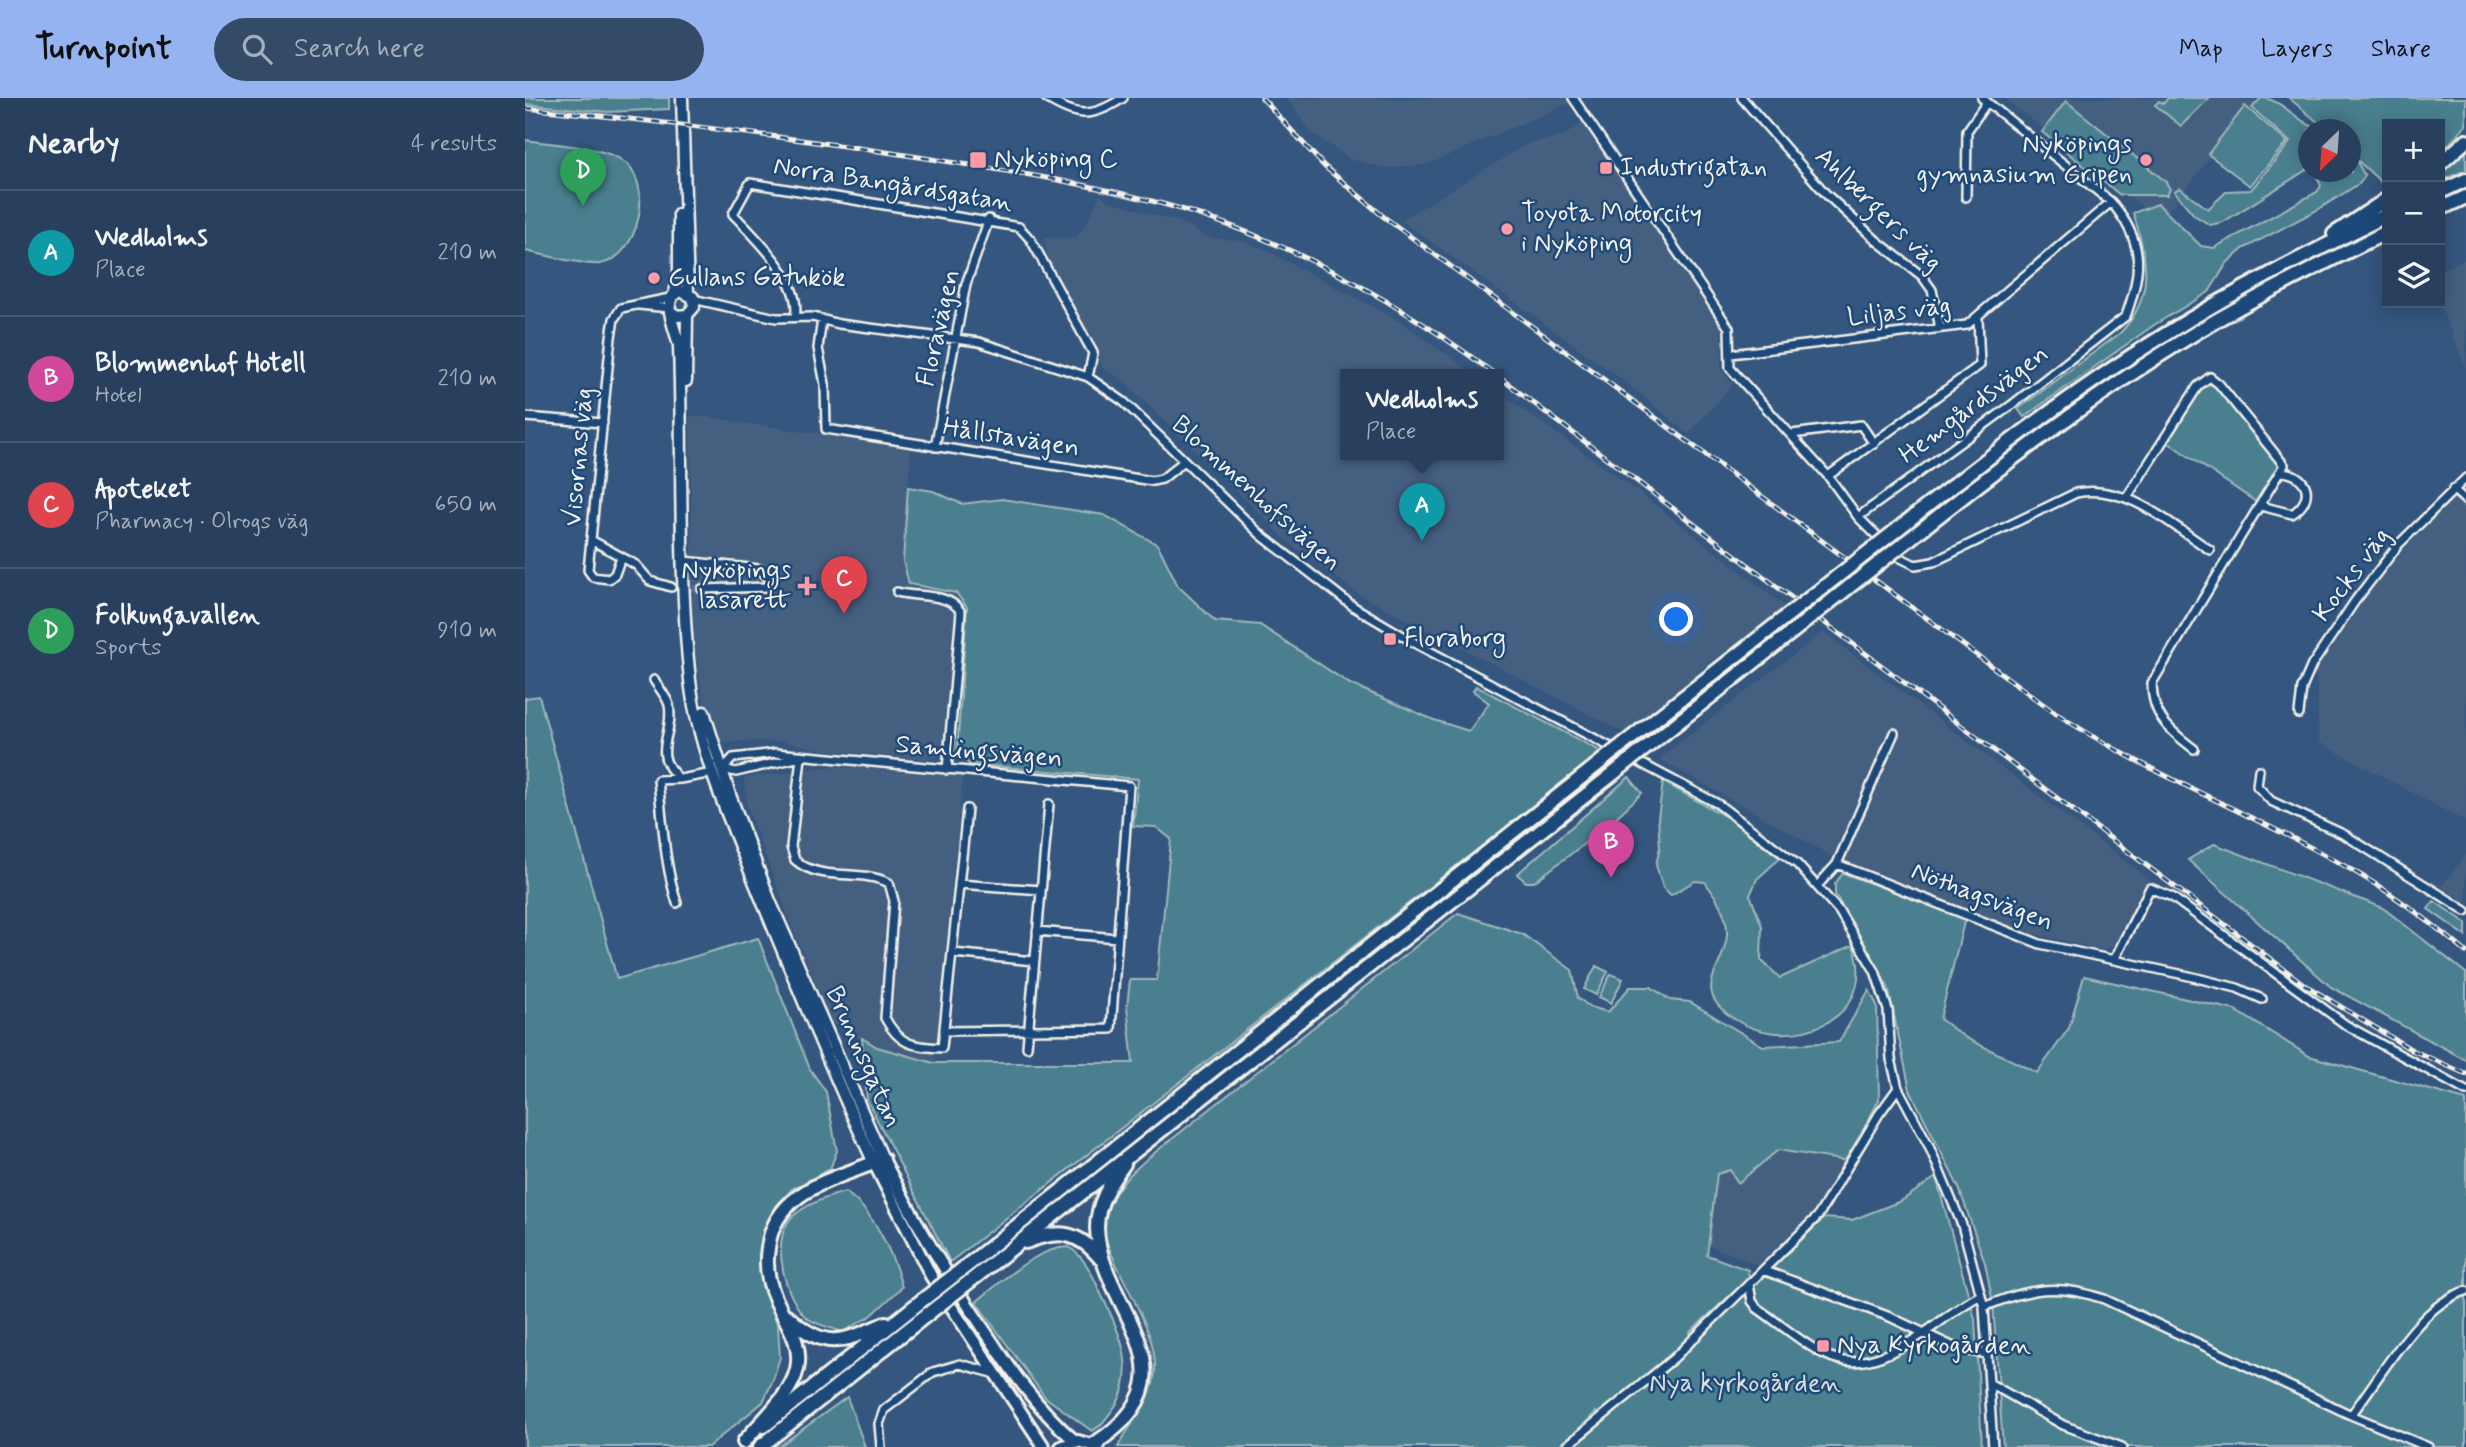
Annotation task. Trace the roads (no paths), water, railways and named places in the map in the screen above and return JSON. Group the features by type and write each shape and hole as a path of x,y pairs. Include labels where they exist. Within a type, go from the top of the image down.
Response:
{"highway":[{"path":"2445,160 2466,141"},
{"path":"2445,190 2466,180"},
{"path":"2445,207 2466,197"},
{"path":"2293,262 2382,202"},
{"path":"740,1444 1607,757 2071,397 2164,335 2293,262 2382,218"},
{"path":"760,1447 1907,541 2040,439 2174,346 2251,301 2382,235"},
{"path":"1096,1446 1121,1422 1136,1401 1144,1366 1137,1332 1105,1264 1097,1228 1101,1204 1110,1183 1133,1152"},
{"path":"740,1444 789,1387 797,1373 799,1349 771,1287 766,1264 771,1231 781,1214 811,1188 879,1161"},
{"path":"1013,1247 1042,1236 1067,1233 1085,1241 1105,1264"},
{"path":"783,1313 809,1334 836,1342 903,1316"},
{"path":"1112,1447 1121,1422"}],"main road":[{"name":"Brunnsgatan","path":"680,98 691,296 684,458 684,561 690,681 718,771 838,1088 943,1269 996,1348 1034,1402 1075,1441"},
{"name":"Brunnsgatan","path":"680,98 679,273 671,302 679,346 684,458"},
{"path":"689,313 677,316 671,302 691,296"},
{"name":"Brunnsgatan","path":"879,1161 931,1276 1044,1447"},
{"path":"1061,1447 1075,1441 1096,1446"}],"street":[{"path":"1046,98 1058,106 1086,114 1098,113 1123,98"},
{"path":"1573,98 1729,328 1730,368 1828,476 1858,517 1897,556 1915,565 1933,562 2076,493 2111,492 2127,497 2210,550"},
{"name":"Ahlbergers väg","path":"1742,98 1826,194 1877,241 1922,276 1932,290 1940,328"},
{"path":"1966,197 1967,131 1985,100"},
{"name":"Hemgårdsvägen","path":"1858,517 2013,404 2126,316 2138,278 2135,238 2129,222 2111,202 1985,100"},
{"name":"Norra Bangårdsgatan","path":"795,317 797,297 760,242 733,214 750,183 989,219 1019,227 1031,240 1093,353 1088,377"},
{"name":"Liljas väg","path":"1731,354 1967,326 2111,202"},
{"name":"Floravägen","path":"935,447 966,284 989,219"},
{"name":"Blommenhofsvägen","path":"691,296 720,307"},
{"name":"Visornas väg","path":"621,556 615,574 609,579 593,577 588,570 614,319 621,308 631,304 671,302"},
{"name":"Blommenhofsvägen","path":"689,313 699,307 720,307 776,317 821,319 956,339 999,347 1088,377 1124,402 1183,462 1268,541 1354,607 1391,630 1737,816 1789,856 1818,885 1856,936 1883,990 1892,1069 1898,1088 1946,1182 1962,1224 1984,1307 1993,1447"},
{"path":"1828,476 1980,365 1978,318"},
{"name":"Hållstavägen","path":"821,319 818,348 825,384 827,429 1152,481 1162,479 1183,462"},
{"path":"2127,497 2144,476 2194,392 2210,377 2281,459 2282,472 2152,683 2152,699 2159,719 2194,749"},
{"path":"525,417 603,423"},
{"path":"1791,434 1861,425 1874,444"},
{"path":"2261,506 2292,514 2307,498 2308,488 2302,479 2292,473 2282,472"},
{"name":"Kocks väg","path":"2299,714 2302,688 2312,665 2355,601 2399,544 2466,478"},
{"path":"2453,489 2466,501"},
{"path":"593,541 636,565 650,581 671,587"},
{"path":"684,561 759,569 769,578"},
{"path":"702,589 768,587"},
{"path":"897,592 947,599 956,604 961,612 947,770"},
{"path":"654,680 669,704 664,760 680,779"},
{"path":"1818,885 1837,864 1893,733"},
{"name":"Samlingsvägen","path":"718,771 733,758 776,753 1129,786 1117,938"},
{"path":"801,757 791,846 795,860 816,872 879,878 889,883 894,901 884,1018 894,1034 911,1045 942,1048 967,809"},
{"name":"Samlingsvägen","path":"718,771 736,772 801,757"},
{"path":"2259,770 2257,786 2271,801 2345,835 2466,911"},
{"path":"677,902 666,867 664,815 658,780 680,779 718,771"},
{"path":"1027,1047 1049,804"},
{"name":"Nöthagsvägen","path":"1837,864 2040,944 2076,953 2115,958 2237,988 2262,999"},
{"path":"959,884 1041,890"},
{"path":"2115,958 2150,888 2172,897 2346,1025 2466,1091"},
{"path":"945,1031 1111,1030 1117,938 1037,931"},
{"path":"953,953 1034,961"},
{"path":"1565,1447 1674,1358 1824,1206 1879,1114 1898,1088"},
{"path":"1763,1270 1925,1332 1958,1349 1987,1354"},
{"path":"1749,1284 1752,1301 1757,1308 1827,1356 1856,1364 1886,1357 1963,1304 1981,1295"},
{"path":"1984,1307 2027,1292 2074,1289 2104,1299 2351,1415 2428,1447"},
{"path":"2351,1415 2422,1319 2437,1304 2466,1291"},
{"path":"881,1447 880,1416 892,1403 942,1367 960,1364 993,1373"},
{"path":"1989,1383 2063,1425 2122,1447"}],"tunnel":[{"path":"671,587 702,589"}],"railway":[{"path":"1262,98 1324,166 1384,217 2051,710 2088,734 2166,776 2285,834 2362,876 2389,893 2466,952"},
{"path":"525,108 870,150 1052,179 1151,201 1226,224 1308,259 1386,301 1488,369"},
{"path":"1504,381 2305,985 2412,1050 2466,1074"}],"place":[{"name":"Nyköping C","path":"978,160"},
{"name":"Nyköpings gymnasium Gripen","path":"2146,160"},
{"name":"Industrigatan","path":"1606,168"},
{"name":"Folkungavallen","path":"583,206"},
{"name":"Toyota Motorcity i Nyköping","path":"1507,229"},
{"name":"Gullans Gatukök","path":"654,278"},
{"name":"Wedholms","path":"1422,541"},
{"name":"Nyköpings lasarett","path":"807,586"},
{"name":"Apoteket","path":"844,614"},
{"name":"Floraborg","path":"1390,639"},
{"name":"Blommenhof Hotell","path":"1611,878"},
{"name":"Nya Kyrkogården","path":"1823,1346"}],"park label":[{"name":"Nya kyrkogården","path":"1745,1384"}]}
